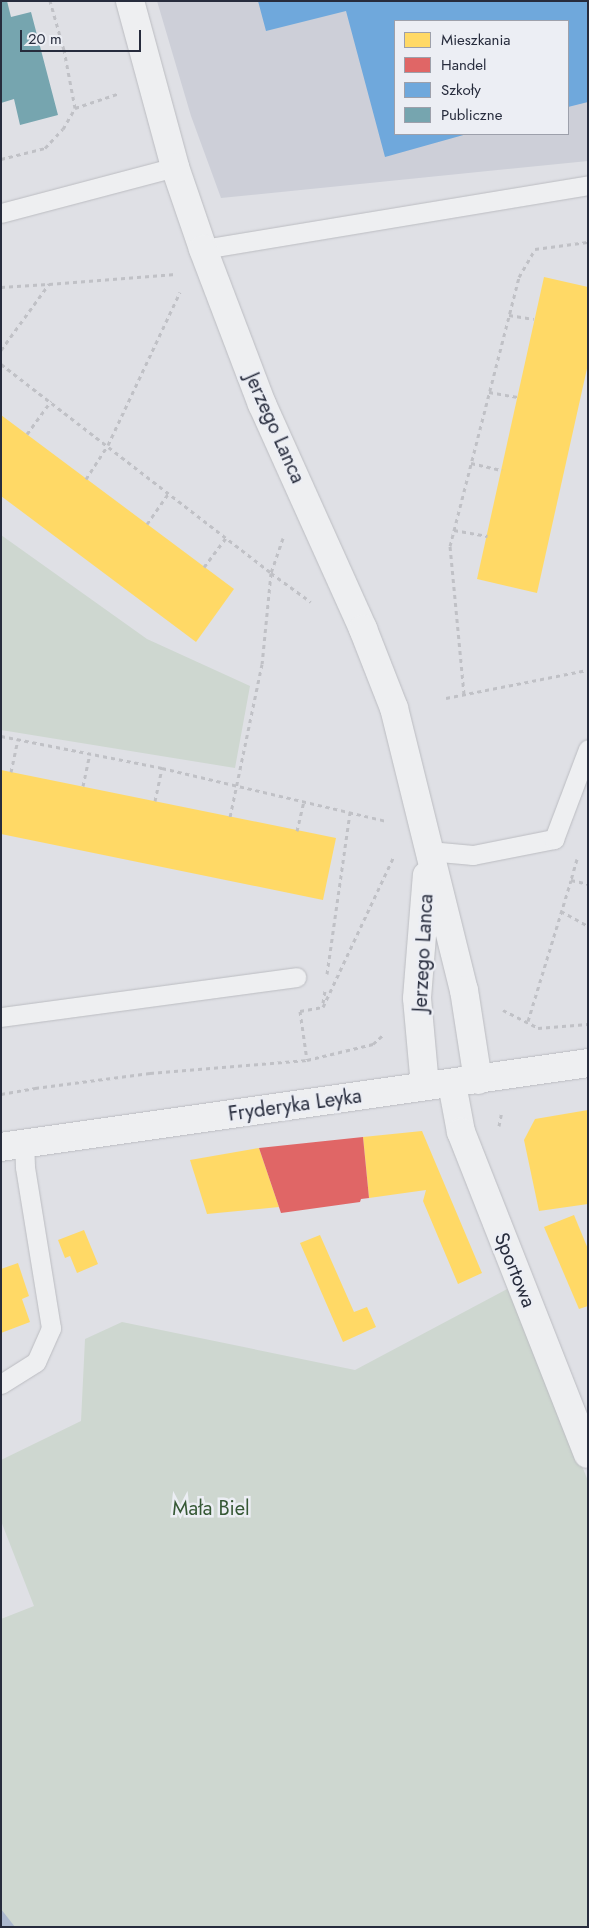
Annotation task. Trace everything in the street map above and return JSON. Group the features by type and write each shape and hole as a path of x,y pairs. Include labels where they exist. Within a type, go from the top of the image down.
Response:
{"street":[{"name":"Jerzego Lanca","path":"130,1 175,167 203,249 262,404 364,629 394,708 464,990 465,1082"},
{"name":"Jerzego Lanca","path":"425,1086 418,998 429,851"},
{"name":"Fryderyka Leyka","path":"13,1146 588,1063"},
{"name":"Sportowa","path":"465,1082 461,1132 588,1454"}],"lane":[{"path":"1,213 175,167"},
{"path":"203,249 588,185"},
{"path":"429,851 473,855 554,839 588,749"},
{"path":"1,1017 296,977"},
{"path":"1,1384 36,1362 51,1328 25,1166 13,1146"}],"path":[{"path":"50,1 64,50 75,108"},
{"path":"1,159 45,148 63,128 75,108 130,90"},
{"path":"464,694 450,546 519,277 536,249 588,242"},
{"path":"1,287 180,274"},
{"path":"1,350 49,284"},
{"path":"86,479 108,445 181,290"},
{"path":"509,315 534,320"},
{"path":"1,364 271,573 314,604"},
{"path":"489,392 518,397"},
{"path":"27,434 51,402"},
{"path":"471,463 502,470"},
{"path":"147,524 169,493"},
{"path":"454,530 487,536"},
{"path":"230,817 262,664 271,573 285,532"},
{"path":"204,567 226,538"},
{"path":"446,698 588,670"},
{"path":"1,736 162,768 388,821"},
{"path":"11,772 18,739"},
{"path":"83,786 90,754"},
{"path":"155,801 162,768"},
{"path":"297,831 304,801"},
{"path":"327,978 350,812"},
{"path":"579,854 528,1021 538,1028 588,1024"},
{"path":"323,1007 394,858"},
{"path":"570,880 588,884"},
{"path":"561,911 588,926"},
{"path":"1,1094 150,1073 307,1060 296,977"},
{"path":"323,1007 326,987"},
{"path":"300,1011 323,1007"}],"shaded area":[{"path":"157,1 588,1 588,161 221,198 191,116"}],"green space":[{"path":"1,535 147,639 250,686 235,768 1,730"},
{"name":"Mała Biel","path":"511,1287 588,1481 588,1927 1,1927 1,1619 34,1606 1,1521 1,1460 81,1421 85,1339 122,1322 355,1370"}],"water":[{"path":"1,1909 15,1927 1,1927"}],"building: Mieszkania":[{"path":"544,277 588,287 588,364 537,593 477,579"},
{"path":"1,415 234,589 196,642 1,496"},
{"path":"1,770 336,838 323,900 1,834"},
{"path":"588,1110 588,1204 539,1211 524,1140 535,1119"},
{"path":"422,1131 482,1273 458,1284 423,1201 426,1190 369,1198 363,1137"},
{"path":"259,1148 279,1207 207,1214 190,1160"},
{"path":"574,1215 588,1249 588,1306 579,1309 544,1227"},
{"path":"84,1230 98,1264 77,1273 70,1256 65,1258 58,1240"},
{"path":"320,1235 354,1312 367,1307 376,1327 343,1342 300,1243"},
{"path":"18,1263 29,1296 22,1299 30,1322 1,1333 1,1269"}],"building: Handel":[{"path":"363,1137 369,1198 361,1199 360,1202 281,1213 259,1148"}],"building: Szkoły":[{"path":"258,1 588,1 588,102 569,107 569,20 394,20 394,135 463,135 385,157 346,11 266,31"}],"building: Publiczne":[{"path":"1,1 7,1 11,17 31,12 58,115 20,125 14,99 1,103"}]}
